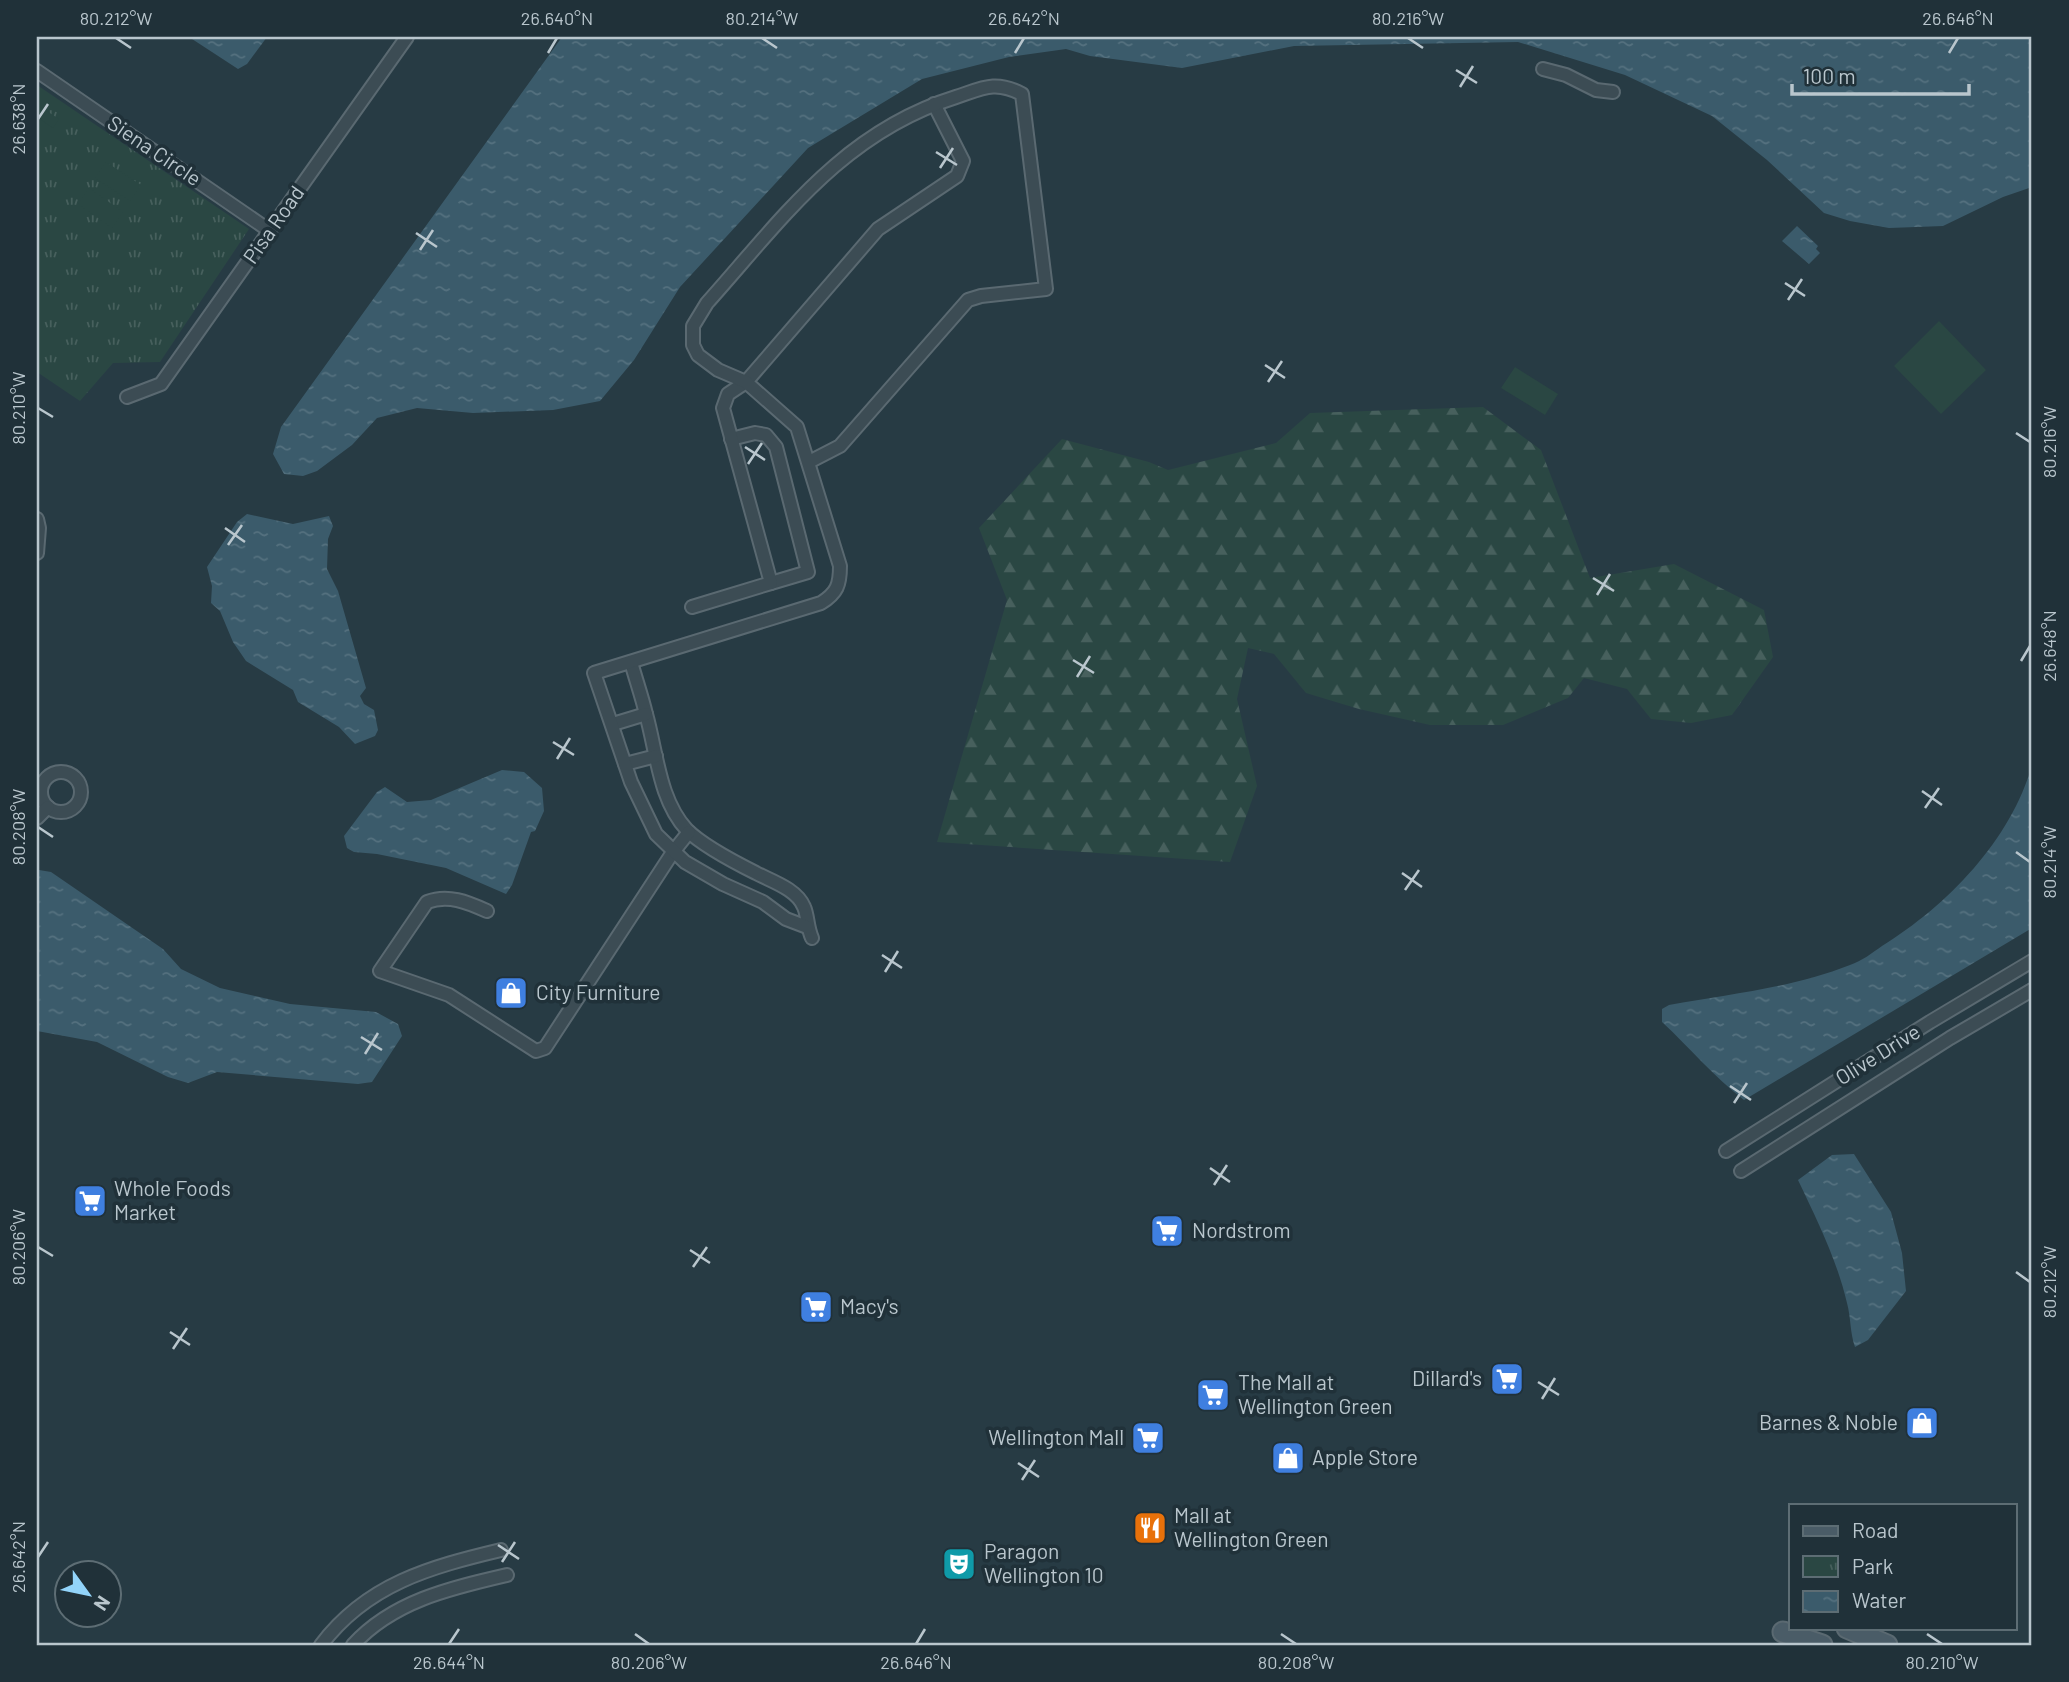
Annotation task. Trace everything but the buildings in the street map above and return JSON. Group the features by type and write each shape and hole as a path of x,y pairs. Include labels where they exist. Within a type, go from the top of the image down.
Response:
{"street":[{"name":"Pisa Road","path":"127,397 161,383 408,37"},
{"path":"1543,69 1566,75 1596,90 1613,92"},
{"name":"Siena Circle","path":"37,71 270,231"},
{"path":"631,662 669,801 678,820 689,832 797,897 804,906 809,932 763,902 723,884 673,852 656,834 625,764 594,673 821,603 832,596 840,584 840,566 797,427 746,382 718,370 698,355 693,345 693,326 707,303 819,178 871,136 934,104 993,85 1006,86 1022,94 1045,289 981,296 968,300 840,446 808,462"},
{"path":"771,583 723,408 728,394 746,382 878,229 957,176 963,161 934,104"},
{"path":"692,607 808,572 776,447 766,435 755,433 731,439"},
{"path":"37,519 37,552"},
{"path":"613,724 646,714"},
{"path":"625,764 656,755"},
{"path":"57,772 74,777 78,783 80,798 71,809 56,811 48,807 39,787 50,775 57,772"},
{"path":"37,818 48,807"},
{"path":"487,911 465,901 438,897 427,902 380,971 449,995 536,1051 545,1048 673,852 689,832"},
{"name":"Olive Drive","path":"1726,1151 2032,961"},
{"name":"Olive Drive","path":"1741,1171 1950,1038 2032,990"},
{"path":"321,1645 356,1607 400,1580 442,1564 501,1550"},
{"path":"353,1645 381,1621 408,1604 451,1588 507,1575"},
{"path":"1852,1630 1887,1645"},
{"path":"1783,1632 1822,1645"}],"green space":[{"path":"37,85 249,229 160,362 113,363 80,401 37,372"},
{"path":"39,106 59,119 53,128 37,117"},
{"path":"106,162 141,185 130,201 95,178"},
{"path":"89,188 123,212 112,228 78,204"},
{"path":"1939,321 1986,370 1941,414 1894,366"},
{"path":"1515,367 1558,394 1545,415 1501,388"},
{"path":"1483,407 1541,450 1590,578 1674,564 1764,610 1773,657 1732,715 1691,723 1651,719 1627,689 1584,678 1568,698 1503,725 1430,725 1359,709 1306,693 1274,654 1248,648 1237,699 1257,786 1230,862 937,842 1007,600 979,528 1062,439 1149,462 1168,470 1276,443 1310,413"}],"water":[{"path":"189,37 267,37 247,64 238,69"},
{"path":"562,37 2032,37 2032,187 2003,197 1943,226 1889,228 1850,221 1824,213 1767,160 1712,116 1625,75 1518,42 1294,46 1182,68 1090,56 1066,49 1009,57 922,79 808,148 680,287 634,360 600,401 553,410 473,413 417,408 377,418 352,445 317,471 303,476 284,474 273,454 281,427"},
{"path":"1797,226 1818,246 1816,249 1820,253 1809,264 1782,241"},
{"path":"247,514 293,524 329,516 333,526 328,539 327,569 338,591 366,688 360,696 364,704 374,710 378,730 375,736 355,744 339,727 298,702 293,690 246,661 233,642 220,611 211,603 212,586 207,567 237,522"},
{"path":"2032,765 2032,928 1744,1100 1662,1022 1662,1009 1669,1005 1761,990 1828,973 1863,959 1906,930 1974,869 2009,819"},
{"path":"502,770 524,772 542,788 544,811 535,831 531,832 512,885 506,894 446,868 354,852 347,848 344,836 377,792 385,787 407,802 431,800"},
{"path":"39,870 51,872 163,949 181,969 220,988 290,1004 376,1012 398,1024 402,1036 372,1082 358,1084 217,1072 188,1083 168,1077 97,1042 37,1031"},
{"path":"1854,1154 1891,1212 1902,1253 1906,1291 1868,1340 1855,1347 1838,1271 1798,1180 1832,1155"}],"place":[{"name":"City Furniture","path":"511,993"},
{"name":"Whole Foods Market","path":"90,1201"},
{"name":"Nordstrom","path":"1167,1231"},
{"name":"Macy's","path":"816,1307"},
{"name":"Dillard's","path":"1507,1379"},
{"name":"The Mall at Wellington Green","path":"1213,1395"},
{"name":"Barnes & Noble","path":"1922,1423"},
{"name":"Wellington Mall","path":"1148,1438"},
{"name":"Apple Store","path":"1288,1458"},
{"name":"Mall at Wellington Green","path":"1150,1528"},
{"name":"Paragon Wellington 10","path":"959,1564"}]}
